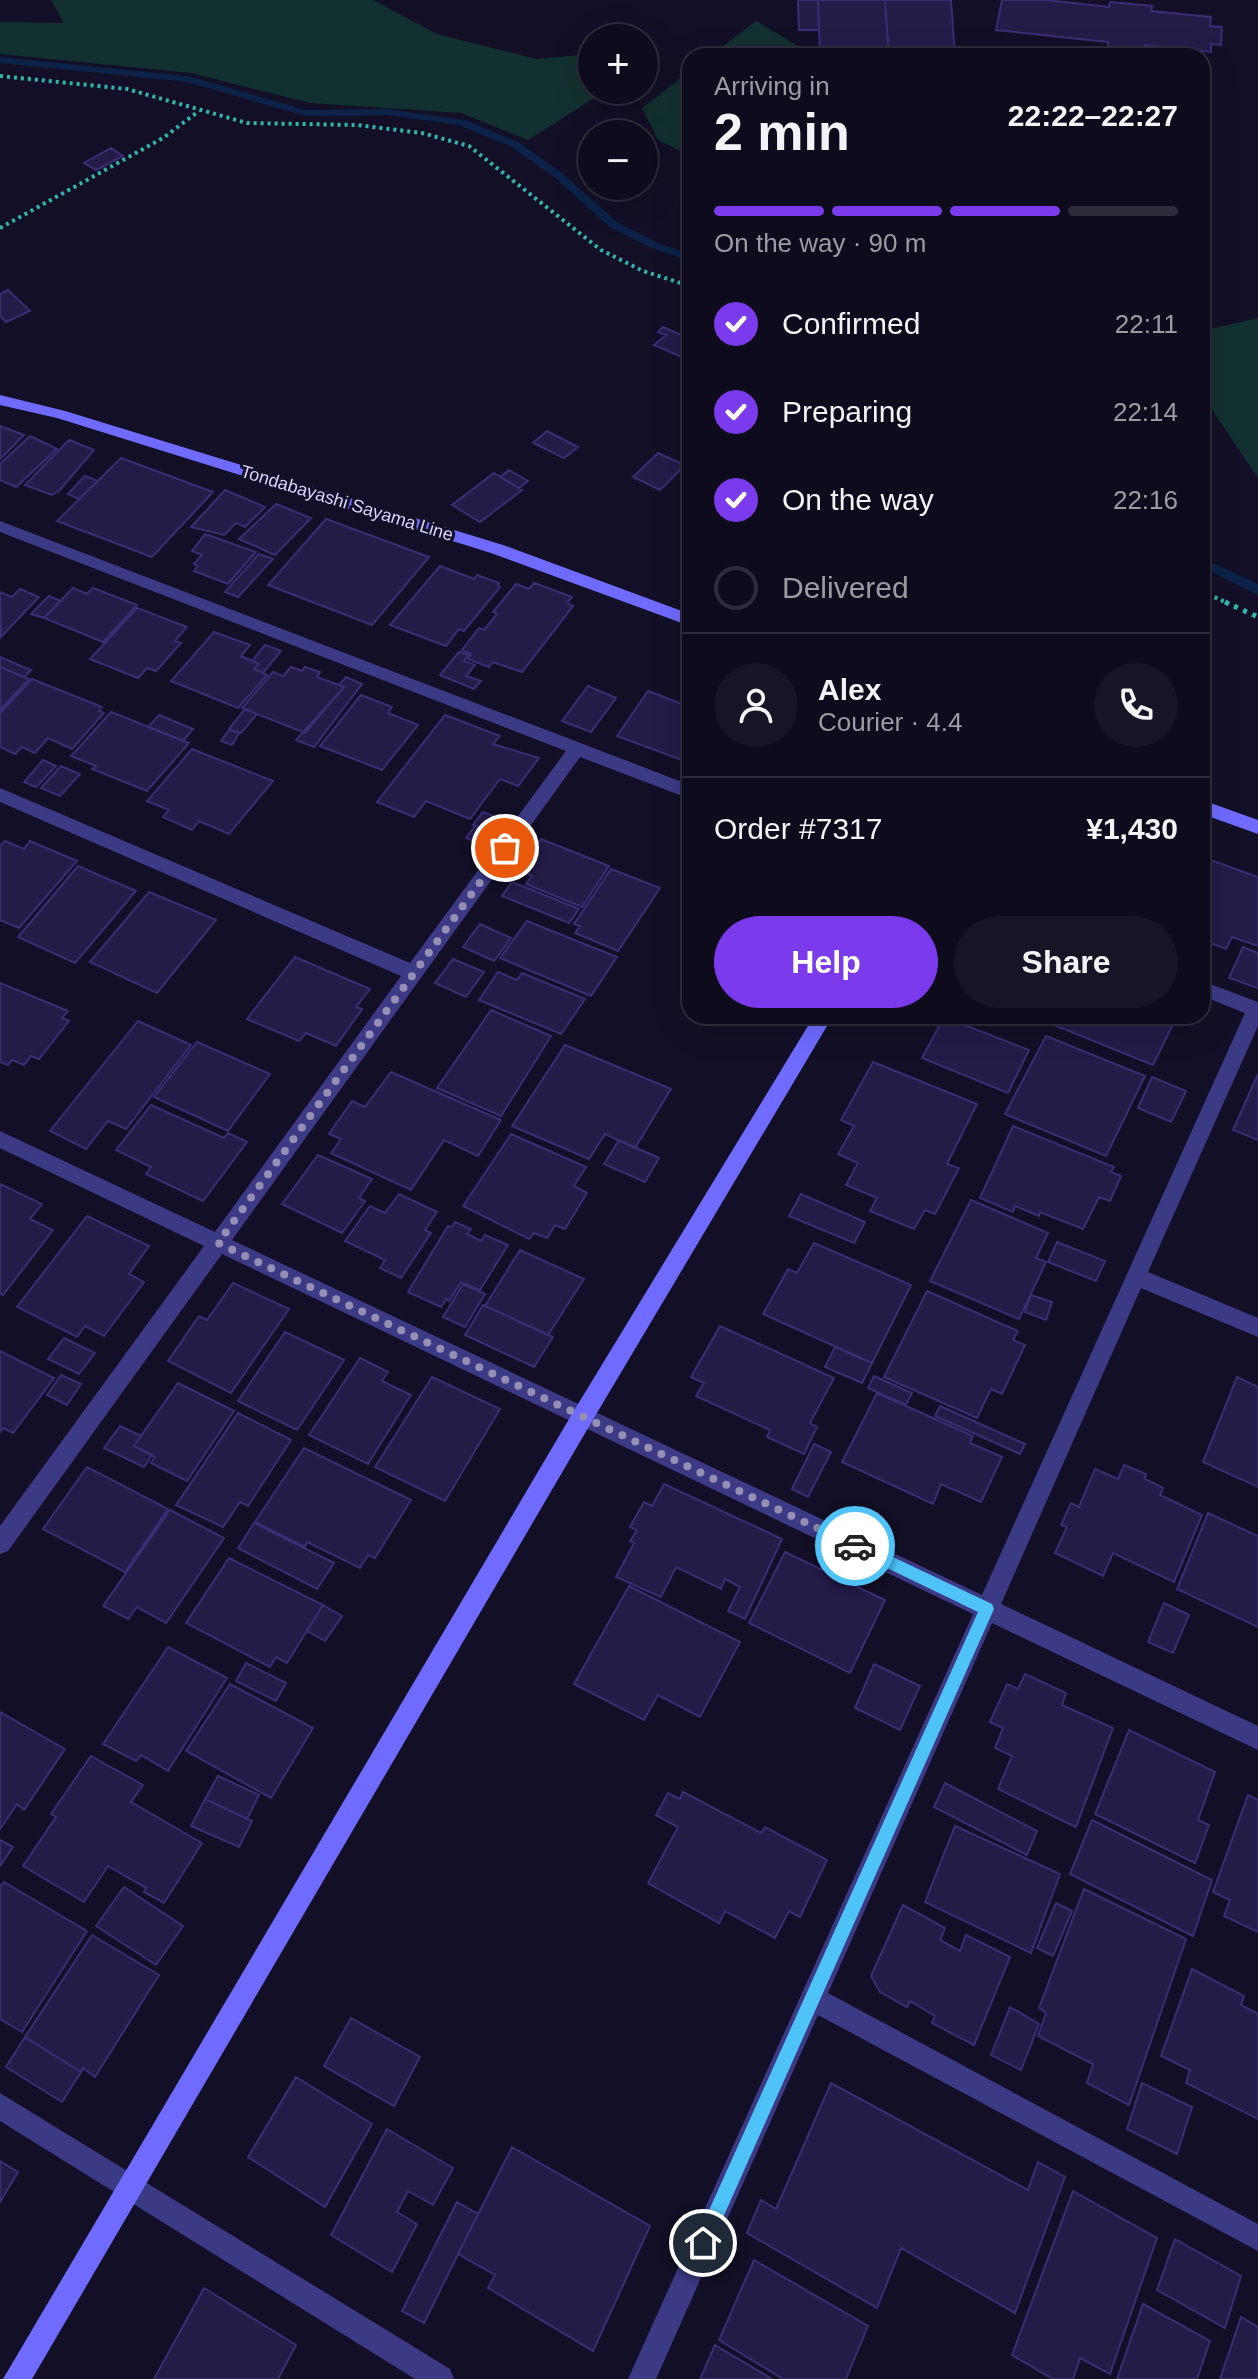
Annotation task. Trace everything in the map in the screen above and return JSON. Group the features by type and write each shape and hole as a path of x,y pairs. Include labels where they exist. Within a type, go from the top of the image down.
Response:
{"street":[{"name":"Tondabayashi Sayama Line","path":"0,400 60,414 497,549 682,617"},
{"path":"0,526 682,789"},
{"path":"0,1544 577,748"},
{"path":"0,795 414,973"},
{"path":"1210,810 1258,827"},
{"path":"642,2379 1257,1010 1210,991"},
{"path":"17,2379 583,1416 819,1024"},
{"path":"0,1139 1258,1738"},
{"path":"1136,1276 1258,1328"},
{"path":"812,1998 1258,2238"},
{"path":"0,2106 440,2379"}],"path":[{"path":"0,76 127,89 247,123 390,128 441,137 469,146 511,175 601,250 643,271 682,283"},
{"path":"0,228 163,138 200,111"},
{"path":"1210,595 1258,617"}],"green space":[{"path":"51,0 373,0 437,34 537,59 578,55 578,104 585,104 528,140 461,113 310,103 191,73 0,54 0,22 64,23"},
{"path":"756,21 799,48 721,48"},
{"path":"682,77 682,152 658,140 658,120 648,120 642,108 647,104 658,104 658,96"},
{"path":"1258,318 1258,478 1210,407 1210,329"}],"building":[{"path":"798,0 818,0 819,30 799,30"},
{"path":"818,0 885,0 888,48 820,48"},
{"path":"885,0 951,0 954,48 888,48"},
{"path":"1002,0 1046,0 1109,7 1110,2 1152,6 1151,11 1211,17 1210,26 1222,27 1221,45 1211,44 1211,52 1210,48 1145,45 1145,48 1117,48 1108,47 1108,42 996,30"},
{"path":"111,148 123,156 96,170 84,163"},
{"path":"8,290 30,311 6,322 0,316 0,294"},
{"path":"663,327 682,335 682,357 654,345 666,335 658,332"},
{"path":"0,426 24,435 0,459"},
{"path":"547,431 578,447 564,458 533,443"},
{"path":"30,436 57,449 16,487 0,480 0,464"},
{"path":"69,440 94,450 59,491 52,495 25,485"},
{"path":"658,453 682,464 682,468 660,490 633,477"},
{"path":"121,458 213,492 152,557 57,521"},
{"path":"509,470 528,481 519,488 500,477"},
{"path":"494,473 522,490 480,522 452,505"},
{"path":"85,476 98,481 79,499 68,494"},
{"path":"225,490 265,507 245,527 236,523 224,535 191,527"},
{"path":"276,504 311,518 275,555 239,539"},
{"path":"326,519 429,557 372,625 268,585"},
{"path":"205,534 256,552 228,584 194,571 198,566 194,564 202,555 192,551"},
{"path":"259,554 273,559 238,597 225,592"},
{"path":"440,566 474,579 477,575 499,583 500,587 464,631 459,629 446,646 390,625"},
{"path":"534,583 572,597 567,603 573,606 522,672 493,662 489,667 468,659 471,654 462,650 479,628 484,630 497,614 493,612 516,584 529,589"},
{"path":"73,588 87,594 93,588 137,605 103,642 44,618"},
{"path":"20,589 39,597 1,637 0,592 12,597"},
{"path":"49,596 61,601 44,618 31,614"},
{"path":"137,608 187,627 175,641 181,643 156,671 147,668 138,678 90,659"},
{"path":"214,632 250,645 241,656 259,664 254,669 267,675 238,708 171,681"},
{"path":"265,645 281,651 263,673 254,669 259,664 252,661"},
{"path":"459,652 468,655 464,661 475,665 466,676 481,681 474,689 440,675"},
{"path":"0,657 31,670 24,677 0,667"},
{"path":"0,667 29,679 0,710"},
{"path":"291,667 320,672 317,677 344,687 305,733 242,708 273,672 283,676"},
{"path":"346,677 362,684 314,747 296,740 344,687 339,685"},
{"path":"32,679 102,707 99,711 104,713 72,749 48,738 35,753 22,747 15,754 0,747 0,713"},
{"path":"588,686 616,698 591,732 562,721"},
{"path":"648,691 682,704 682,760 617,736"},
{"path":"361,695 392,707 388,713 418,725 382,770 320,746"},
{"path":"245,709 257,714 241,733 229,729"},
{"path":"111,712 189,743 147,791 92,769 96,766 71,756"},
{"path":"159,715 193,729 183,741 148,727"},
{"path":"445,715 500,736 493,744 539,758 518,786 500,779 470,819 426,801 414,817 377,802"},
{"path":"229,730 239,733 232,745 221,741"},
{"path":"192,749 273,781 229,834 199,821 192,830 163,817 169,810 147,801"},
{"path":"43,760 56,766 36,787 24,782"},
{"path":"61,766 80,774 60,796 41,788"},
{"path":"483,812 502,820 493,833 473,825"},
{"path":"475,826 491,831 482,844 466,838"},
{"path":"541,839 609,866 582,907 526,884 532,876 519,871"},
{"path":"5,841 24,849 30,841 77,861 19,928 0,920 0,846"},
{"path":"1210,860 1258,877 1258,946 1232,937 1226,949 1210,943"},
{"path":"78,866 136,891 75,963 18,937"},
{"path":"611,869 660,888 618,951 575,933 580,926 574,924"},
{"path":"512,882 579,909 569,923 502,896"},
{"path":"149,892 216,920 157,993 90,962"},
{"path":"527,921 617,957 591,996 500,958"},
{"path":"480,924 511,938 494,961 463,947"},
{"path":"1243,947 1258,953 1258,988 1229,978"},
{"path":"295,957 370,989 356,1007 362,1009 336,1046 306,1033 299,1041 247,1019"},
{"path":"453,959 484,972 466,997 435,983"},
{"path":"498,972 517,980 522,973 585,999 561,1034 479,1000"},
{"path":"0,983 68,1011 62,1018 69,1021 39,1059 31,1056 24,1065 12,1060 8,1065 0,1062"},
{"path":"491,1010 551,1036 501,1116 437,1088"},
{"path":"138,1021 191,1045 126,1129 108,1121 86,1149 50,1131"},
{"path":"940,1024 962,1024 1029,1050 1008,1093 922,1058"},
{"path":"1051,1024 1173,1024 1153,1065"},
{"path":"1046,1036 1145,1076 1106,1156 1005,1114"},
{"path":"197,1042 270,1074 228,1131 154,1097"},
{"path":"565,1045 671,1089 635,1148 605,1134 589,1159 512,1126"},
{"path":"873,1062 977,1104 947,1164 959,1168 935,1214 925,1210 914,1229 870,1211 877,1198 846,1185 858,1163 838,1154 854,1126 841,1120"},
{"path":"391,1072 501,1120 478,1156 444,1140 411,1190 331,1153 341,1139 329,1134 352,1101 365,1107"},
{"path":"1258,1074 1258,1140 1233,1130"},
{"path":"1152,1077 1186,1091 1171,1122 1138,1108"},
{"path":"151,1105 224,1138 228,1133 247,1142 203,1201 146,1174 151,1167 116,1150"},
{"path":"1013,1126 1114,1167 1111,1172 1121,1176 1110,1201 1099,1197 1083,1229 1040,1212 1039,1216 1015,1206 1013,1212 980,1198"},
{"path":"511,1134 586,1167 574,1186 587,1193 565,1229 555,1225 547,1238 534,1233 529,1239 463,1206"},
{"path":"619,1140 659,1158 645,1182 604,1164"},
{"path":"318,1155 372,1179 359,1198 365,1201 342,1233 282,1204"},
{"path":"0,1184 42,1204 30,1219 53,1230 3,1295 0,1293"},
{"path":"399,1194 437,1212 425,1230 431,1233 401,1278 380,1268 385,1260 345,1241 370,1206 385,1213"},
{"path":"801,1194 865,1222 854,1243 789,1216"},
{"path":"971,1200 1048,1233 1036,1258 1046,1262 1019,1319 930,1281"},
{"path":"87,1216 149,1246 129,1274 144,1282 104,1336 85,1326 77,1337 17,1307"},
{"path":"455,1222 471,1229 467,1234 481,1241 485,1235 508,1245 480,1290 461,1282 449,1301 446,1299 441,1307 408,1292 448,1226 452,1227"},
{"path":"1057,1242 1105,1261 1096,1281 1048,1262"},
{"path":"814,1243 911,1285 872,1363 763,1314 788,1269 797,1273"},
{"path":"520,1250 584,1279 548,1335 485,1306"},
{"path":"233,1283 289,1309 231,1393 168,1361 199,1316 207,1320"},
{"path":"463,1284 485,1294 465,1327 443,1317"},
{"path":"927,1291 1018,1331 1013,1340 1025,1345 1002,1394 991,1389 977,1418 884,1377"},
{"path":"1031,1295 1052,1302 1046,1320 1025,1312"},
{"path":"483,1305 553,1337 534,1367 465,1335"},
{"path":"720,1326 834,1378 810,1423 817,1427 804,1454 767,1437 770,1430 696,1396 704,1383 691,1377"},
{"path":"285,1332 344,1360 297,1430 238,1401"},
{"path":"64,1338 95,1353 79,1374 48,1359"},
{"path":"835,1347 872,1363 862,1383 825,1367"},
{"path":"0,1351 54,1378 13,1433 3,1428 0,1432"},
{"path":"360,1358 388,1372 382,1381 411,1395 368,1464 309,1435"},
{"path":"61,1375 81,1384 67,1405 47,1395"},
{"path":"874,1376 912,1393 906,1405 868,1388"},
{"path":"432,1377 500,1409 445,1501 375,1467"},
{"path":"1237,1377 1258,1387 1258,1487 1203,1462"},
{"path":"178,1383 234,1411 187,1481 151,1463 155,1457 134,1446"},
{"path":"877,1393 973,1436 970,1443 1002,1457 981,1502 941,1484 933,1504 842,1462"},
{"path":"940,1406 1025,1444 1020,1454 935,1416"},
{"path":"238,1413 291,1440 248,1506 240,1502 223,1527 176,1505"},
{"path":"120,1426 141,1436 134,1446 152,1455 144,1467 104,1448"},
{"path":"814,1444 831,1452 808,1497 792,1489"},
{"path":"304,1448 411,1500 375,1558 368,1555 360,1568 307,1542 305,1547 255,1522"},
{"path":"1124,1465 1146,1474 1145,1479 1163,1488 1160,1495 1202,1515 1174,1582 1113,1553 1103,1576 1055,1553 1067,1527 1061,1525 1071,1503 1079,1507 1095,1469 1118,1479"},
{"path":"87,1467 168,1509 125,1572 43,1529"},
{"path":"664,1484 782,1539 745,1619 728,1611 740,1587 725,1579 721,1589 676,1567 661,1597 616,1577 634,1543 630,1541 637,1530 630,1527 644,1502 652,1506"},
{"path":"170,1510 224,1538 166,1623 137,1607 128,1619 103,1606"},
{"path":"1208,1513 1258,1536 1258,1627 1177,1589"},
{"path":"254,1523 334,1563 317,1589 238,1548"},
{"path":"785,1552 885,1600 850,1673 749,1623"},
{"path":"229,1558 323,1605 287,1663 276,1657 270,1667 186,1623"},
{"path":"629,1586 740,1642 700,1717 658,1695 644,1720 574,1684"},
{"path":"1164,1603 1189,1615 1173,1653 1148,1642"},
{"path":"323,1605 342,1616 325,1641 307,1631"},
{"path":"168,1647 227,1678 168,1771 141,1755 136,1761 103,1744"},
{"path":"246,1663 286,1683 276,1701 236,1681"},
{"path":"874,1664 920,1686 900,1730 855,1708"},
{"path":"1025,1674 1066,1693 1062,1705 1113,1728 1076,1827 998,1789 1012,1756 995,1748 1003,1728 990,1722 1007,1684 1018,1689"},
{"path":"230,1684 313,1728 271,1798 186,1751"},
{"path":"0,1712 65,1749 24,1810 17,1804 0,1829"},
{"path":"1129,1730 1215,1772 1198,1820 1209,1825 1195,1863 1095,1814"},
{"path":"91,1756 143,1785 131,1802 202,1843 164,1903 144,1892 146,1888 108,1866 84,1902 23,1866 56,1817 51,1814"},
{"path":"218,1776 259,1795 247,1819 205,1799"},
{"path":"945,1783 1037,1831 1027,1855 934,1807"},
{"path":"683,1792 761,1833 765,1827 827,1860 800,1917 789,1911 775,1938 725,1911 719,1923 648,1883 678,1827 656,1815 668,1793 680,1799"},
{"path":"1248,1795 1258,1800 1258,1932 1224,1916 1230,1900 1213,1892"},
{"path":"205,1799 252,1821 239,1847 191,1826"},
{"path":"1092,1820 1212,1880 1193,1936 1070,1874"},
{"path":"955,1826 1060,1874 1031,1953 925,1902"},
{"path":"0,1840 13,1847 0,1866"},
{"path":"4,1882 87,1931 22,2032 0,2019 0,1887"},
{"path":"124,1887 183,1926 156,1965 96,1926"},
{"path":"1084,1889 1186,1939 1129,2105 1087,2083 1093,2064 1038,2036 1046,2013 1039,2008"},
{"path":"1056,1903 1072,1911 1053,1956 1037,1948"},
{"path":"903,1905 945,1928 940,1940 960,1951 966,1935 1010,1957 974,2045 932,2023 935,2016 910,2001 907,2007 880,1992 871,1976"},
{"path":"92,1935 159,1975 95,2077 83,2068 81,2072 25,2037"},
{"path":"1192,1969 1244,1996 1241,2005 1258,2014 1258,2119 1186,2083 1190,2070 1161,2056"},
{"path":"1010,2007 1039,2024 1021,2070 991,2055"},
{"path":"351,2018 420,2057 394,2106 324,2066"},
{"path":"25,2037 81,2072 62,2102 6,2067"},
{"path":"296,2077 372,2124 325,2207 248,2157"},
{"path":"831,2083 1028,2190 1038,2162 1065,2177 1015,2313 901,2248 877,2308 747,2233 761,2200 776,2209"},
{"path":"1142,2083 1192,2107 1177,2154 1127,2129"},
{"path":"387,2129 453,2168 433,2205 408,2191 397,2212 417,2224 392,2272 331,2235"},
{"path":"512,2147 650,2226 593,2351 488,2288 495,2275 458,2254"},
{"path":"0,2161 18,2172 0,2202"},
{"path":"1073,2191 1157,2238 1110,2374 1080,2358 1073,2379 1053,2379 1012,2355"},
{"path":"457,2202 478,2214 424,2323 402,2311"},
{"path":"1175,2239 1241,2276 1225,2328 1157,2290"},
{"path":"754,2260 868,2326 846,2379 783,2379 719,2340"},
{"path":"204,2288 296,2345 278,2379 154,2379"},
{"path":"1143,2304 1210,2341 1197,2379 1117,2379"},
{"path":"1241,2317 1258,2327 1258,2379 1220,2379"},
{"path":"715,2345 772,2379 700,2379"}],"waterway":[{"path":"0,60 188,79 306,113 387,112 461,122 514,144 557,174 614,225 682,255"},
{"path":"1210,566 1258,590"}],"way so far":[{"path":"505,848 218,1243 855,1546"}],"route":[{"path":"703,2243 987,1609 855,1546"}]}
